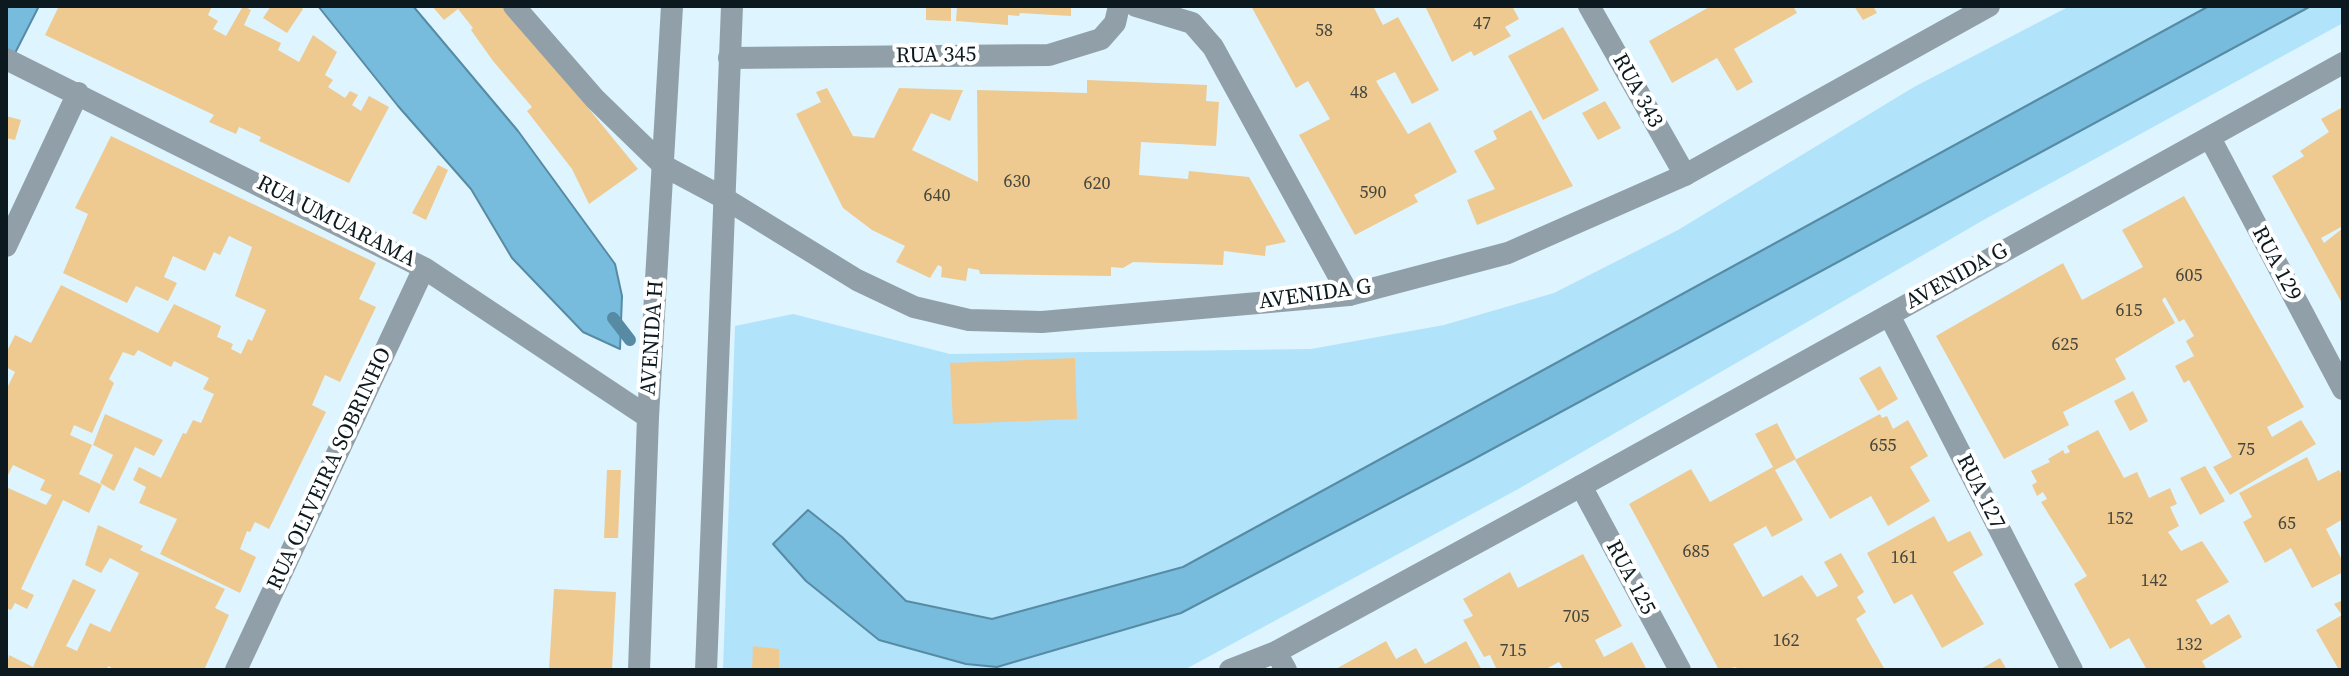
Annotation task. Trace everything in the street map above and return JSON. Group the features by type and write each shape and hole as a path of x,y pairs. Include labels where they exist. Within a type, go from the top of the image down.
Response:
{"street":[{"path":"514,6 595,99 664,166"},
{"name":"AVENIDA H","path":"639,670 648,417 672,6"},
{"path":"706,670 732,6"},
{"name":"RUA 345","path":"729,58 1049,55 1101,39 1115,23 1119,6"},
{"path":"1136,6 1192,23 1213,47 1349,295"},
{"name":"RUA 343","path":"1589,6 1685,175"},
{"name":"AVENIDA G","path":"664,166 724,198 857,280 914,307 969,320 1042,322 1349,295 1508,253 1685,175 1989,6"},
{"name":"RUA UMUARAMA","path":"6,59 424,268 648,417"},
{"name":"AVENIDA G","path":"1230,670 1281,661 1581,486 2343,63"},
{"path":"6,246 78,93"},
{"name":"RUA 129","path":"2210,138 2343,389"},
{"name":"RUA OLIVEIRA SOBRINHO","path":"236,670 424,268"},
{"name":"RUA 127","path":"1889,315 2072,670"},
{"name":"RUA 125","path":"1581,486 1680,670"}],"shaded area":[{"path":"6,6 39,6 13,57 6,54"},
{"path":"318,6 413,6 518,131 615,264 622,296 620,349 583,332 512,258 471,189 398,106"},
{"path":"2070,6 2343,6 2343,23 1987,218 1520,488 1184,670 723,670 735,326 793,314 950,354 1311,349 1444,325 1554,293 1678,230 1914,87"},
{"path":"2209,6 2311,6 1472,460 1181,613 997,667 966,664 879,640 806,581 773,544 808,510 842,537 906,601 992,619 1183,567"}],"building":[{"path":"59,6 212,6 208,15 218,21 213,29 226,36 243,6 251,10 244,25 281,43 278,50 299,62 313,35 337,52 325,75 333,80 328,87 345,98 350,91 358,95 352,105 361,111 369,96 389,107 349,183 259,141 261,137 239,127 236,134 209,122 214,115 45,35"},
{"path":"271,6 300,6 303,9 287,33 263,18"},
{"path":"432,6 505,6 638,169 589,204 572,169 527,111 532,107 493,61 458,9 444,20"},
{"path":"926,6 951,6 951,21 926,20"},
{"path":"957,6 1071,6 1071,16 1020,13 1019,16 1008,15 1008,25 956,21"},
{"path":"1251,6 1373,6 1383,25 1398,17 1439,90 1412,104 1395,72 1376,81 1408,134 1430,122 1457,172 1414,195 1418,202 1355,235 1299,135 1330,119 1308,81 1296,88"},
{"path":"1425,6 1512,6 1519,19 1505,27 1511,36 1474,56 1471,51 1452,62"},
{"path":"1711,6 1793,6 1797,13 1734,49 1753,82 1737,91 1717,58 1672,83 1649,41"},
{"path":"1854,6 1873,6 1877,13 1863,20"},
{"path":"1563,27 1599,90 1543,120 1508,56"},
{"path":"1087,80 1207,85 1206,101 1219,102 1216,146 1141,142 1139,175 1188,179 1189,171 1249,177 1286,242 1266,246 1265,256 1224,251 1223,265 1133,262 1123,268 1111,267 1111,276 980,274 979,270 968,268 966,281 941,277 942,267 938,265 930,278 896,262 905,246 872,230 843,208 796,114 821,102 816,92 827,88 853,136 874,138 899,88 963,90 950,121 931,113 912,150 978,182 977,90 1087,93"},
{"path":"1605,101 1621,128 1598,140 1582,113"},
{"path":"2343,107 2343,226 2321,238 2324,243 2343,228 2343,305 2272,176 2304,156 2300,151 2329,132 2321,119"},
{"path":"1531,110 1573,186 1477,225 1467,200 1495,189 1474,151 1497,139 1493,131"},
{"path":"6,116 21,120 15,140 6,138"},
{"path":"111,136 376,263 359,299 376,307 340,382 325,375 312,405 326,412 269,529 255,522 250,532 247,531 240,549 256,557 240,593 160,554 177,519 139,503 146,487 133,480 139,467 161,478 183,433 186,434 193,420 201,423 214,394 203,389 209,378 174,361 171,367 138,350 134,356 123,352 109,379 114,383 92,433 74,425 70,435 92,445 79,474 102,485 89,513 63,500 21,589 34,595 27,609 15,603 11,610 6,608 6,487 46,505 52,495 40,490 45,480 13,465 6,479 6,390 15,372 6,367 6,353 15,335 31,343 61,285 158,333 174,304 221,326 217,337 233,344 231,349 241,354 248,339 252,341 266,310 235,296 252,247 229,236 220,255 214,252 205,271 173,256 164,277 177,283 168,301 136,286 127,303 63,273 88,214 75,208"},
{"path":"438,165 448,170 426,220 412,213"},
{"path":"2184,196 2304,407 2267,427 2272,437 2301,420 2316,444 2230,495 2213,467 2232,457 2189,380 2184,383 2175,366 2194,356 2186,341 2194,336 2184,319 2179,322 2165,297 2162,300 2175,323 2115,359 2126,379 2063,412 2069,425 2004,459 1936,336 2063,263 2082,300 2143,267 2122,230"},
{"path":"1075,358 1077,419 953,424 950,363"},
{"path":"1880,366 1898,399 1878,411 1859,378"},
{"path":"2133,391 2148,421 2130,431 2114,401"},
{"path":"105,414 163,440 154,456 135,447 114,491 100,483 113,455 93,445"},
{"path":"1880,414 1882,418 1887,416 1893,429 1908,420 1928,456 1910,467 1930,501 1888,526 1871,496 1830,519 1795,460"},
{"path":"1777,423 1796,459 1775,470 1803,520 1772,537 1766,526 1733,544 1763,597 1802,575 1817,597 1838,586 1824,562 1841,553 1864,592 1857,597 1866,612 1856,619 1885,670 1738,670 1736,667 1719,670 1629,504 1691,469 1710,502 1773,467 1755,434"},
{"path":"2098,430 2124,478 2137,472 2149,498 2170,488 2177,504 2170,507 2179,526 2168,532 2181,551 2202,541 2229,582 2196,600 2211,625 2229,614 2242,637 2202,661 2207,670 2147,670 2129,638 2110,649 2074,584 2087,576 2041,502 2047,499 2043,492 2037,496 2032,485 2037,482 2031,471 2050,462 2048,459 2063,450 2065,454 2070,452 2067,446"},
{"path":"2307,457 2318,481 2339,470 2343,477 2343,519 2326,529 2343,562 2343,572 2312,588 2291,548 2265,563 2243,522 2252,517 2239,493"},
{"path":"2205,466 2225,501 2200,515 2180,478"},
{"path":"607,470 621,470 618,538 604,538"},
{"path":"1934,516 1948,542 1970,531 1983,555 1953,572 1984,624 1942,648 1912,594 1894,604 1867,553"},
{"path":"98,525 143,546 140,550 225,589 215,608 229,615 204,670 116,670 108,666 107,670 6,670 9,655 33,667 73,579 96,590 66,646 77,651 90,623 110,632 139,573 110,558 101,573 85,565"},
{"path":"1583,554 1622,626 1595,640 1604,657 1632,642 1647,670 1564,670 1559,662 1544,670 1497,670 1490,655 1484,657 1463,620 1473,616 1463,599 1510,572 1518,588"},
{"path":"554,589 616,592 612,670 549,670"},
{"path":"2343,600 2343,670 2339,670 2316,630 2342,615 2334,604"},
{"path":"1386,641 1396,659 1416,648 1425,664 1466,641 1482,670 1334,670"},
{"path":"753,646 779,649 779,670 752,670"},
{"path":"2000,658 2007,670 1979,670"}],"waterway":[{"path":"613,318 630,340"}]}
